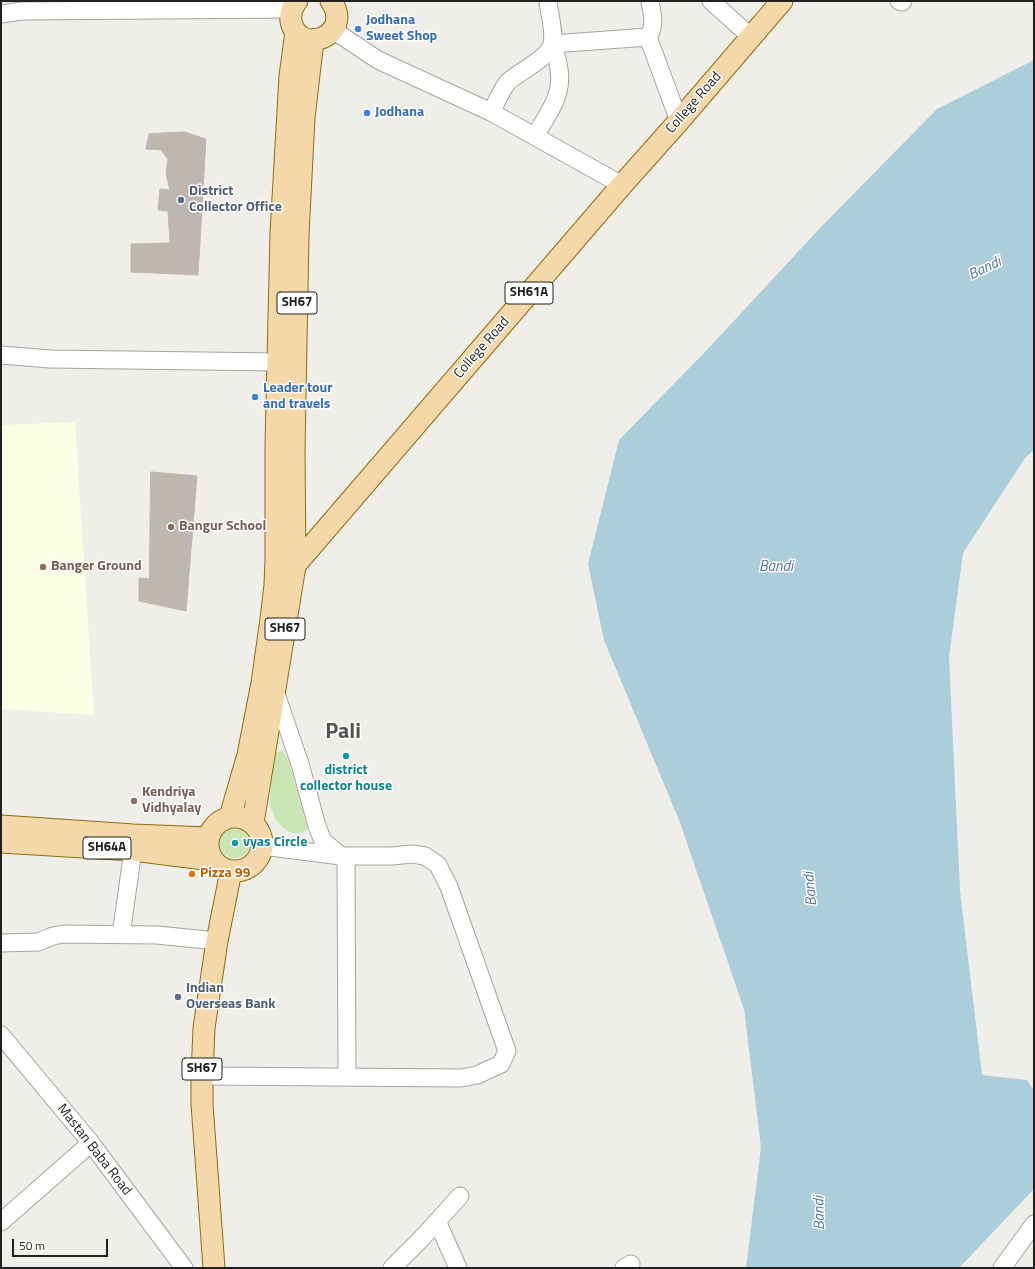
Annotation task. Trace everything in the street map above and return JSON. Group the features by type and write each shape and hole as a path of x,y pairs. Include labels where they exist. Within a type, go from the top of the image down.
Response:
{"main road":[{"path":"304,36 320,39 328,36 333,30 337,15 335,7 331,1"},
{"name":"College Road","path":"275,585 295,566 622,184 679,121 782,1"},
{"name":"SH67","path":"253,823 295,566 294,451 298,235 304,118 304,36 292,25 290,17 294,5"},
{"name":"SH67","path":"230,817 248,755 262,683 275,585 276,446 281,233 286,135 290,76 304,36"},
{"path":"238,816 246,818 259,829 262,837 263,846 258,860 246,869 231,871 224,869 212,860 209,853 208,838 211,830 222,819 230,817 238,816"},
{"name":"SH64A","path":"1,826 133,842 212,860"},
{"name":"SH64A","path":"1,842 133,842 208,838"},
{"name":"SH67","path":"214,1268 202,1104 204,1028 216,941 231,871"}],"street":[{"path":"6,1 32,8"},
{"path":"491,112 507,83 549,51 552,44 552,37 548,1"},
{"path":"648,37 653,24 650,1"},
{"path":"711,1 751,36"},
{"path":"1,14 32,8 294,5"},
{"path":"333,30 378,60 491,112 622,184"},
{"path":"552,44 648,37"},
{"path":"648,37 679,121"},
{"path":"535,136 552,109 558,94 560,83 559,60 552,44"},
{"path":"1,355 50,359 278,362"},
{"path":"275,691 300,764 317,826 323,841 343,856"},
{"path":"121,935 133,842"},
{"path":"202,1076 461,1078 477,1075 501,1064 507,1051 449,887 438,865 425,856 412,854 392,856 343,856 263,846"},
{"path":"343,856 347,1077"},
{"path":"1,943 38,942 53,936 64,934 157,935 216,941"},
{"name":"Mastan Baba Road","path":"1,1035 91,1143 184,1268"},
{"path":"1,1222 91,1143"},
{"path":"392,1268 422,1238 460,1196"},
{"path":"437,1221 458,1268"},
{"path":"1002,1268 1034,1224"}],"shaded area":[{"name":"Banger Ground","path":"75,422 94,715 1,709 1,425"}],"green space":[{"path":"283,751 288,759 308,829 302,833 292,833 283,828 276,820 270,806 272,753"},
{"path":"232,826 238,826 248,833 251,842 250,848 244,855 238,858 232,858 222,851 219,845 219,839 226,829"}],"water":[{"name":"Bandi","path":"1034,60 1034,450 1025,458 963,553 949,657 960,891 982,1075 1027,1080 1034,1091 1034,1189 959,1268 746,1268 761,1147 744,1009 679,820 604,640 588,564 619,440 706,351 820,228 937,109"}],"building":[{"name":"District Collector Office","path":"185,132 206,139 198,275 131,272 131,244 170,243 168,211 158,210 160,189 170,190 166,174 168,159 161,150 146,149 149,134"},
{"name":"Bangur School","path":"151,472 197,476 186,611 139,601 139,578 149,579"}],"place":[{"name":"Jodhana Sweet Shop","path":"358,29"},
{"name":"Jodhana","path":"367,113"},
{"name":"District Collector Office","path":"181,200"},
{"name":"Leader tour and travels","path":"255,397"},
{"name":"Bangur School","path":"171,527"},
{"name":"Banger Ground","path":"43,567"},
{"name":"district collector house","path":"346,756"},
{"name":"Kendriya Vidhyalay","path":"134,801"},
{"name":"vyas Circle","path":"235,843"},
{"name":"Pizza 99","path":"192,874"},
{"name":"Indian Overseas Bank","path":"178,997"}],"district":[{"name":"Pali","path":"343,733"}]}
